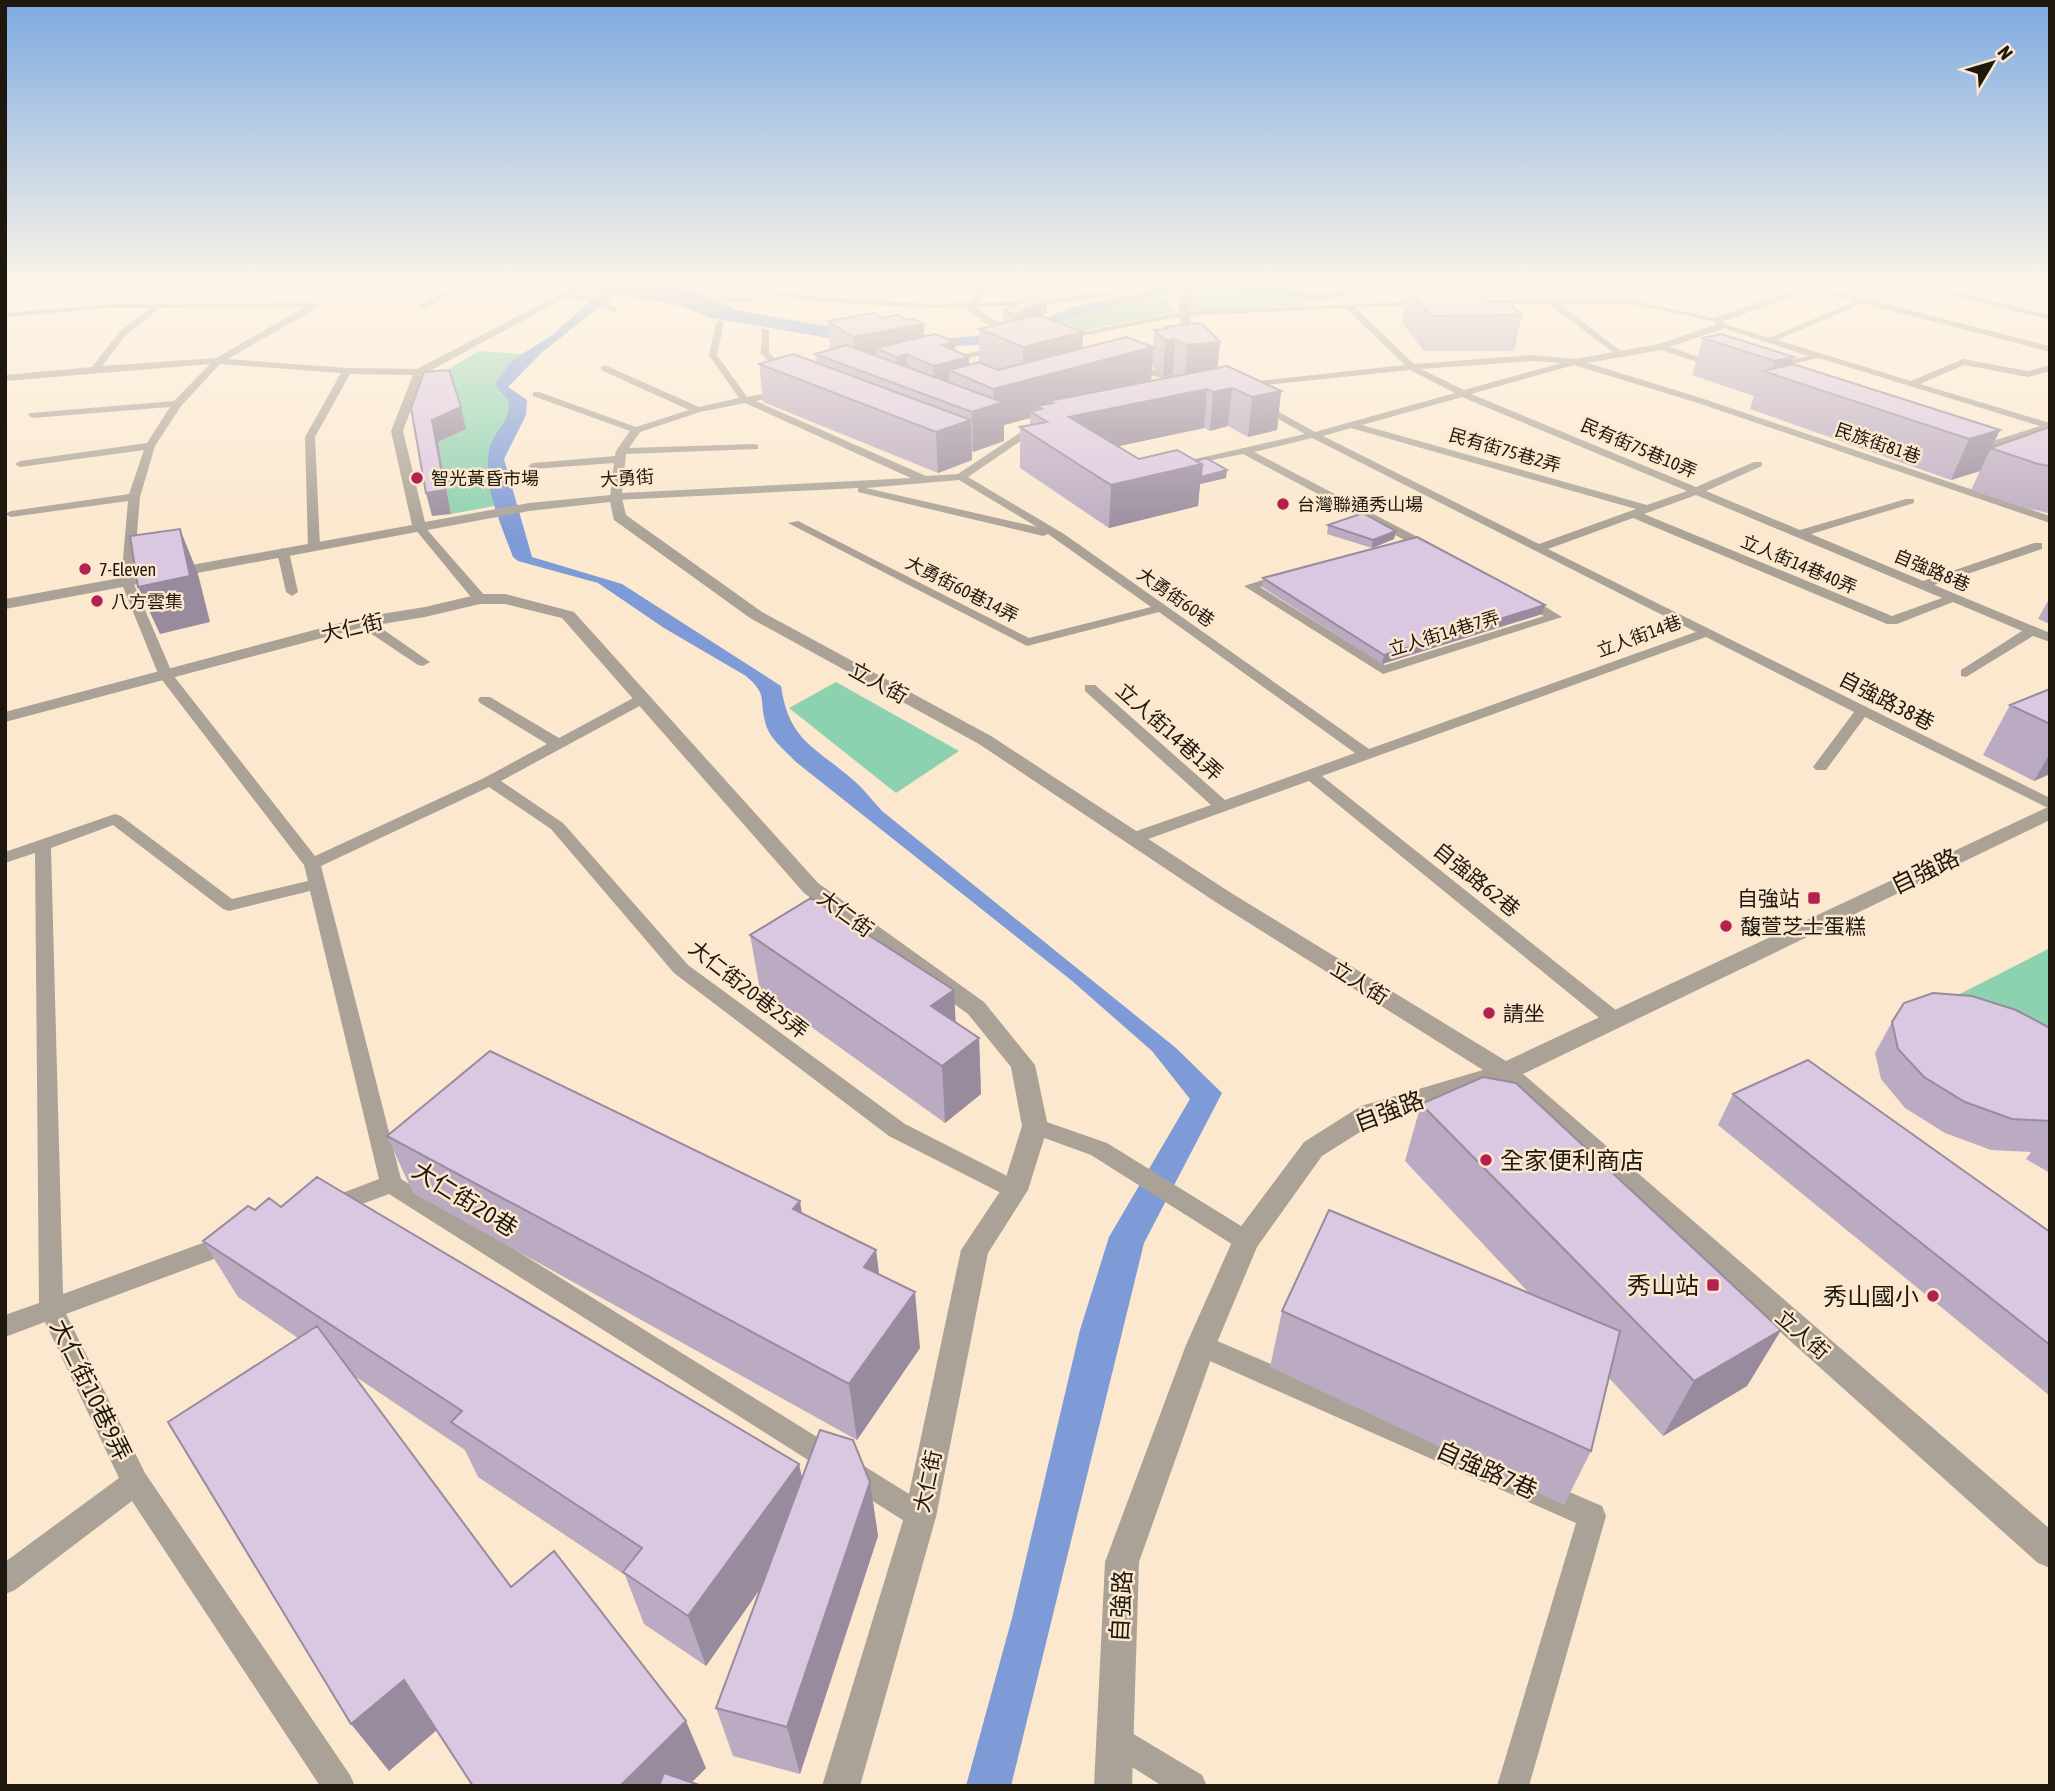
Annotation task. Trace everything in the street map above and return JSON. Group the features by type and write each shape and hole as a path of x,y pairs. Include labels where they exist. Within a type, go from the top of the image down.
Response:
{"street":[{"path":"419,527 397,431 419,372 425,369"},
{"path":"1139,369 1205,385"},
{"name":"大勇街","path":"5,604 489,514 616,496"},
{"name":"立人街","path":"616,496 619,517 756,615 985,740 1221,896 1505,1072 2050,1551"},
{"name":"大仁街","path":"5,717 363,622 425,612 480,599 505,599 569,615 811,888 976,1008 1023,1065 1035,1126 1015,1190 975,1250 920,1517 841,1786"},
{"name":"自強路","path":"1112,1786 1122,1562 1201,1345 1246,1241 1312,1149 1370,1113 1505,1072 2050,812"}],"lane":[{"path":"5,378 101,369"},
{"path":"127,582 134,497 150,446 177,404 211,369"},
{"path":"316,369 419,372"},
{"path":"605,369 698,410"},
{"path":"722,369 744,399 926,480"},
{"path":"781,369 793,379"},
{"name":"民族街81巷","path":"1233,389 1408,369"},
{"name":"民有街75巷10弄","path":"1414,369 1466,394 1800,534"},
{"path":"1171,468 1353,425 1553,369"},
{"name":"民族街81巷","path":"1596,369 1701,401 2050,520"},
{"path":"1729,369 1733,370"},
{"path":"1758,371 1768,369"},
{"path":"1864,369 2050,426"},
{"path":"1912,384 1948,369"},
{"path":"1998,369 2028,374 2048,369"},
{"path":"314,547 310,438 347,371"},
{"path":"536,394 636,430 698,410 803,387"},
{"name":"立人街14巷","path":"1254,402 1537,549 1706,633"},
{"path":"33,415 177,404"},
{"name":"民有街75巷2弄","path":"1353,425 1647,509"},
{"path":"1967,444 1980,448 2050,426"},
{"path":"961,477 1025,435 1051,428"},
{"path":"616,496 620,455 636,430"},
{"path":"20,464 150,446"},
{"path":"533,466 620,455 754,447"},
{"path":"1245,451 1408,542 1438,553"},
{"path":"967,457 979,463"},
{"path":"1537,549 1697,491 1758,464"},
{"name":"大勇街","path":"616,496 845,486 961,477"},
{"name":"大勇街60巷","path":"961,477 1060,536 1366,754"},
{"path":"845,486 1060,536"},
{"path":"11,514 134,497"},
{"path":"1800,534 1910,501"},
{"name":"立人街14巷40弄","path":"1633,514 1892,621 1952,598"},
{"name":"大勇街60巷14弄","path":"794,523 1027,642 1161,608"},
{"path":"419,527 480,599"},
{"name":"自強路8巷","path":"1800,534 2050,638"},
{"path":"1923,585 2038,546"},
{"path":"283,552 292,592"},
{"name":"立人街14巷7弄","path":"1301,572 1250,586 1383,670 1555,617 1508,591"},
{"name":"大仁街20巷","path":"127,582 166,676 314,874 391,1184 920,1517"},
{"path":"363,622 423,662"},
{"path":"1966,673 2032,631"},
{"name":"立人街14巷","path":"1134,838 1706,633"},
{"name":"自強路38巷","path":"1706,633 2050,804"},
{"name":"立人街14巷1弄","path":"1090,688 1222,806"},
{"path":"485,699 558,744"},
{"path":"5,858 115,820 229,905 314,874 642,699"},
{"path":"1821,768 1862,710"},
{"name":"自強路62巷","path":"1310,774 1615,1020"},
{"name":"大仁街20巷25弄","path":"490,781 557,826 681,970 897,1130 1015,1190"},
{"name":"大仁街10巷9弄","path":"43,845 51,1309 135,1482 332,1783"},
{"path":"1035,1126 1099,1149 1246,1241"},
{"path":"313,1213 391,1184"},
{"path":"5,1326 247,1237"},
{"name":"自強路7巷","path":"1201,1345 1592,1516 1513,1786"},
{"path":"5,1580 135,1482"},
{"path":"1115,1738 1191,1786"}],"green space":[{"path":"449,369 506,369 494,385 509,401 509,417 489,451 494,506 451,514 438,442 445,371"},
{"path":"836,682 959,751 896,793 789,708"},
{"path":"2050,948 2050,1067 1946,1001"}],"water":[{"path":"506,369 526,369 508,387 527,400 526,415 504,459 532,557 622,584 781,686 790,719 805,741 856,783 882,811 1176,1048 1222,1093 1144,1243 1011,1786 966,1786 1012,1618 1080,1330 1109,1237 1190,1099 1152,1051 1071,980 796,762 770,733 765,721 762,697 746,676 664,628 598,583 518,561 513,557 494,505 489,479 489,451 504,423 509,401 494,385"}],"building":[{"path":"771,369 832,369 971,420 936,432"},
{"path":"854,369 911,369 1003,402 972,412"},
{"path":"1071,369 993,389 949,370"},
{"path":"1214,369 1233,369 1281,391 1252,397 1232,388 1213,392 1207,389 1069,417 1139,459 1177,450 1202,464 1111,485 1020,427 1047,422 1030,411 1042,409 1037,406 1053,403 1049,401"},
{"path":"1807,369 2000,430 1969,439 1763,371"},
{"path":"449,370 461,407 432,420 445,490 426,493 411,408 424,372"},
{"path":"2050,427 2050,466 1990,448"},
{"path":"1206,458 1227,470 1201,477 1202,464 1196,461"},
{"path":"1363,513 1396,531 1373,540 1328,525"},
{"path":"180,529 190,576 138,587 130,536"},
{"path":"1417,537 1545,605 1384,655 1263,578"},
{"path":"2050,689 2050,724 2010,705"},
{"path":"811,898 954,990 931,1006 979,1038 942,1066 750,935"},
{"path":"1933,993 1972,996 2016,1010 2050,1028 2050,1121 2012,1119 1965,1102 1924,1077 1898,1049 1892,1022 1904,1003"},
{"path":"490,1051 800,1201 793,1209 876,1250 864,1267 915,1292 849,1384 387,1136"},
{"path":"1808,1060 2050,1232 2050,1345 1733,1094"},
{"path":"1483,1077 1516,1083 1781,1330 1694,1381 1421,1104"},
{"path":"317,1177 799,1464 688,1616 623,1572 642,1548 451,1422 462,1411 203,1241 248,1206 255,1210 269,1198 281,1207"},
{"path":"1329,1210 1620,1331 1591,1451 1282,1311"},
{"path":"317,1326 511,1587 554,1551 686,1721 620,1786 473,1786 404,1680 351,1724 168,1422"},
{"path":"820,1430 853,1440 870,1482 787,1727 716,1708"},
{"path":"664,1773 702,1786 659,1786"}],"place":[{"name":"智光黃昏市場","path":"417,478"},
{"name":"台灣聯通秀山場","path":"1283,504"},
{"name":"7-Eleven","path":"85,569"},
{"name":"八方雲集","path":"97,601"},
{"name":"自強站","path":"1814,898"},
{"name":"馥萱芝士蛋糕","path":"1726,926"},
{"name":"請坐","path":"1489,1013"},
{"name":"全家便利商店","path":"1486,1160"},
{"name":"秀山站","path":"1713,1285"},
{"name":"秀山國小","path":"1933,1296"}]}
